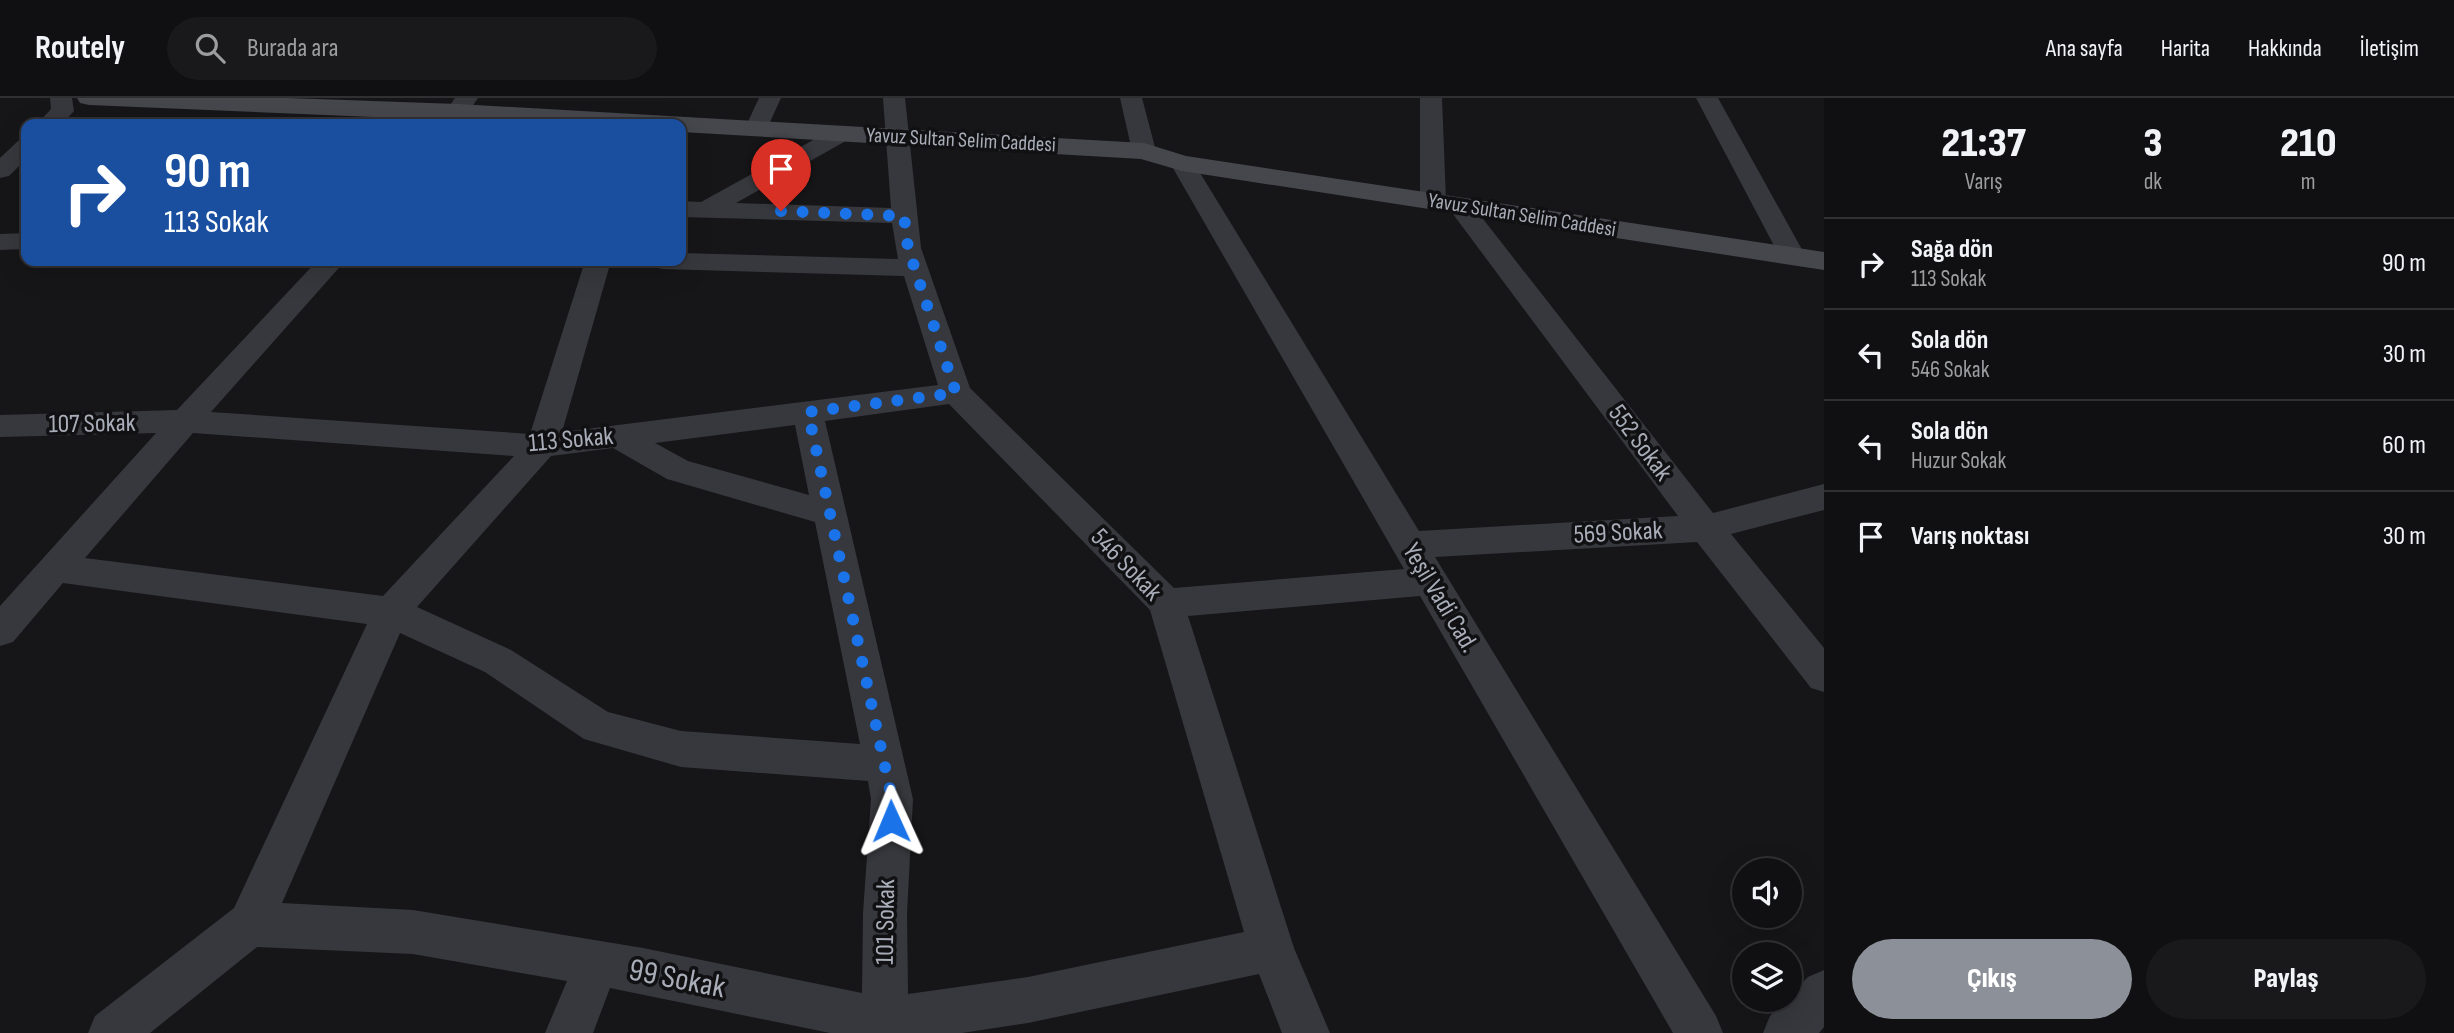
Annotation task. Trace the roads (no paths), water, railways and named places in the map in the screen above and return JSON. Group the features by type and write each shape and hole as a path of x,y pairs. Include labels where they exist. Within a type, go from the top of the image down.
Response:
{"street":[{"path":"54,119 63,111 61,98"},
{"name":"Yavuz Sultan Selim Caddesi","path":"89,98 458,111 599,119"},
{"path":"757,128 770,98"},
{"name":"546 Sokak","path":"894,98 895,137 908,248 956,393 1166,603 1272,948 1306,1033"},
{"path":"1131,98 1144,150"},
{"path":"1432,98 1446,204"},
{"path":"1707,98 1792,255"},
{"name":"Yavuz Sultan Selim Caddesi","path":"686,124 1144,150 1182,163 1824,261"},
{"path":"708,209 843,133"},
{"path":"0,171 21,151"},
{"name":"Yeşil Vadi Cad.","path":"1182,163 1699,1033"},
{"name":"552 Sokak","path":"1446,204 1824,676"},
{"path":"686,209 904,216"},
{"path":"0,242 21,241"},
{"path":"686,262 915,268"},
{"path":"0,631 185,421 327,266"},
{"path":"112,1033 250,924 391,612 542,446 596,266"},
{"name":"113 Sokak","path":"185,421 542,446 956,393"},
{"name":"101 Sokak","path":"808,412 892,799 885,913 885,1021"},
{"name":"107 Sokak","path":"0,426 185,421"},
{"path":"617,436 678,470 831,514"},
{"name":"569 Sokak","path":"1408,545 1706,528 1824,497"},
{"path":"55,568 391,612 498,662 598,727 681,749 885,764"},
{"path":"1166,603 1430,581"},
{"name":"99 Sokak","path":"250,924 413,932 597,963 885,1021 1028,1000 1272,948"},
{"path":"569,1033 597,963"},
{"path":"1787,1033 1824,993"}]}
